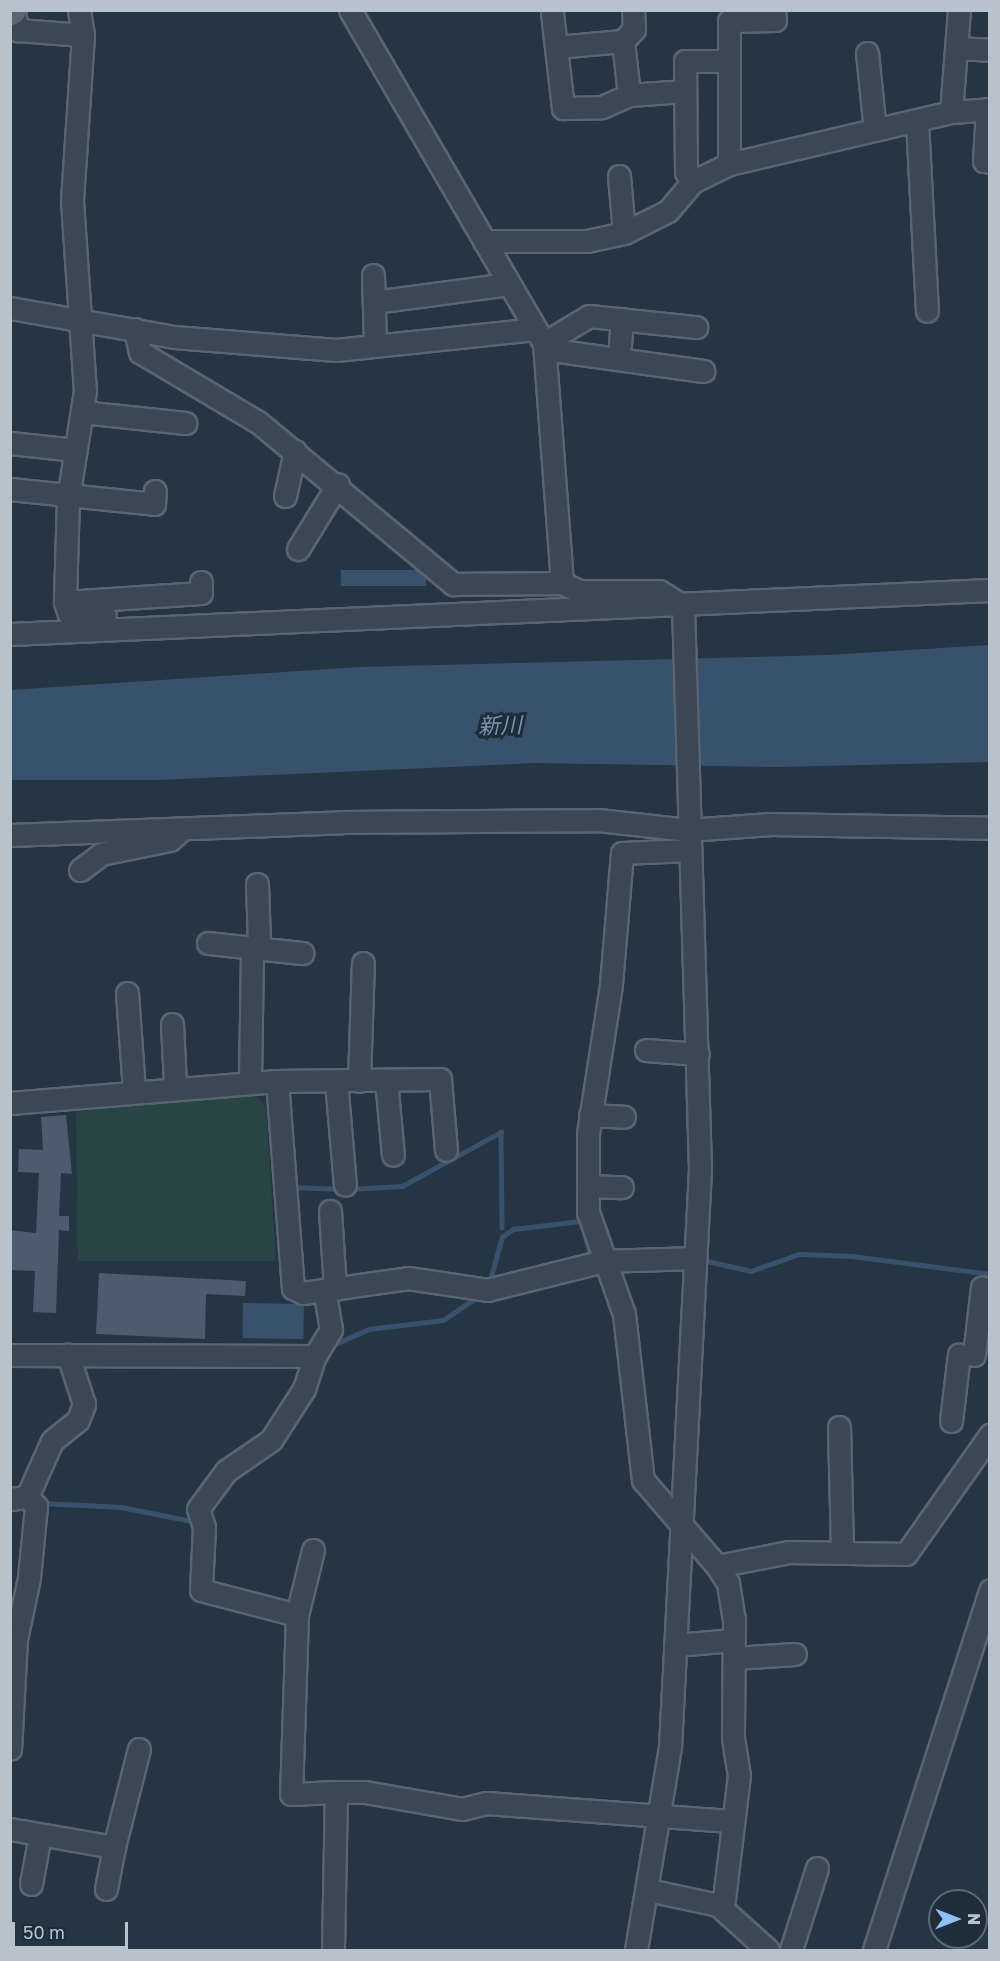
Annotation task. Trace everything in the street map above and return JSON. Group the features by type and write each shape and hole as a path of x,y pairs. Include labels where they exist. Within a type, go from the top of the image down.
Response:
{"street":[{"path":"79,10 83,35 72,201 81,320 82,412 68,498 64,602 69,614 82,617 188,614 196,615 201,625"},
{"path":"350,10 541,340 562,583"},
{"path":"556,47 623,40 634,29 633,10"},
{"path":"729,164 729,21 775,20 774,10"},
{"path":"951,112 959,10"},
{"path":"12,11 18,30 83,35"},
{"path":"552,13 563,108 602,106 629,95 685,91"},
{"path":"623,40 629,95"},
{"path":"956,48 990,50"},
{"path":"867,53 875,130"},
{"path":"692,182 686,172 685,62 729,61"},
{"path":"484,241 587,241 624,233 668,211 692,182 729,164 951,112 988,109 984,161 990,162"},
{"path":"917,121 927,311"},
{"path":"619,176 624,233"},
{"path":"374,275 375,345"},
{"path":"374,302 509,284"},
{"path":"10,308 135,329 336,350 375,345 541,340 703,371"},
{"path":"541,340 589,316 696,327"},
{"path":"620,345 622,319"},
{"path":"135,329 140,352 225,400 295,451 338,484 453,584 562,583 579,591 659,591 683,607"},
{"path":"82,412 147,412 185,423"},
{"path":"10,443 76,450"},
{"path":"285,496 295,451"},
{"path":"298,549 338,484"},
{"path":"10,489 68,498 154,504 155,491"},
{"path":"64,602 201,593 201,582"},
{"path":"10,634 683,607 990,590"},
{"path":"636,1950 661,1813 675,1645 695,1258 698,1054 687,806 683,607"},
{"path":"10,835 185,827 598,820 689,840"},
{"path":"723,1907 733,1821 739,1793 732,1600 717,1566 643,1480 638,1417 628,1383 624,1314 603,1261 588,1212 590,1115 611,985 622,853 771,824 990,828"},
{"path":"80,870 101,854 170,840 185,827"},
{"path":"250,1081 257,884"},
{"path":"208,943 256,946 302,953"},
{"path":"359,1081 363,963"},
{"path":"127,993 134,1090"},
{"path":"172,1024 175,1085"},
{"path":"646,1050 698,1054"},
{"path":"10,1102 175,1085 250,1081 336,1082 440,1079 446,1150"},
{"path":"386,1080 393,1155"},
{"path":"277,1081 293,1288 329,1289 408,1278 488,1290 603,1261 695,1258"},
{"path":"336,1082 345,1185"},
{"path":"590,1115 624,1117"},
{"path":"588,1186 622,1187"},
{"path":"297,1616 201,1590 204,1527 198,1509 226,1471 271,1440 304,1389 315,1356 331,1329 330,1211"},
{"path":"951,1421 982,1287"},
{"path":"10,1355 315,1356"},
{"path":"10,1749 12,1680 36,1506 19,1498 52,1441 78,1420 84,1404 68,1355"},
{"path":"839,1427 842,1550"},
{"path":"717,1566 789,1552 842,1550 906,1554 990,1435"},
{"path":"313,1550 297,1616 291,1794 365,1792 462,1809 486,1803 661,1813 733,1821"},
{"path":"874,1950 990,1590"},
{"path":"675,1645 795,1654"},
{"path":"106,1889 139,1749"},
{"path":"333,1950 336,1792"},
{"path":"10,1829 114,1848"},
{"path":"31,1884 40,1835"},
{"path":"791,1950 817,1868"},
{"path":"648,1890 723,1907 768,1950"}],"green space":[{"path":"255,1094 266,1107 276,1261 78,1261 76,1112 177,1097"}],"water":[{"path":"341,570 426,570 426,586 341,586"},
{"name":"新川","path":"989,645 989,762 777,767 535,763 158,780 11,780 10,690 359,667 829,655"},
{"path":"243,1303 304,1304 303,1339 242,1338"}],"building":[{"path":"66,1115 72,1174 61,1173 59,1216 69,1216 69,1231 59,1230 56,1313 33,1312 35,1271 10,1270 10,1230 36,1233 39,1173 18,1172 19,1149 43,1150 41,1117"},
{"path":"99,1273 246,1281 245,1296 206,1294 205,1339 96,1334"}],"waterway":[{"path":"349,1189 402,1186 501,1132 502,1227"},
{"path":"293,1187 341,1189"},
{"path":"490,1280 502,1237 513,1229 581,1221"},
{"path":"586,1238 590,1252"},
{"path":"703,1260 751,1271 799,1254 852,1256 990,1274"},
{"path":"331,1346 369,1329 443,1320 476,1298"},
{"path":"43,1503 121,1507 197,1522"}]}
